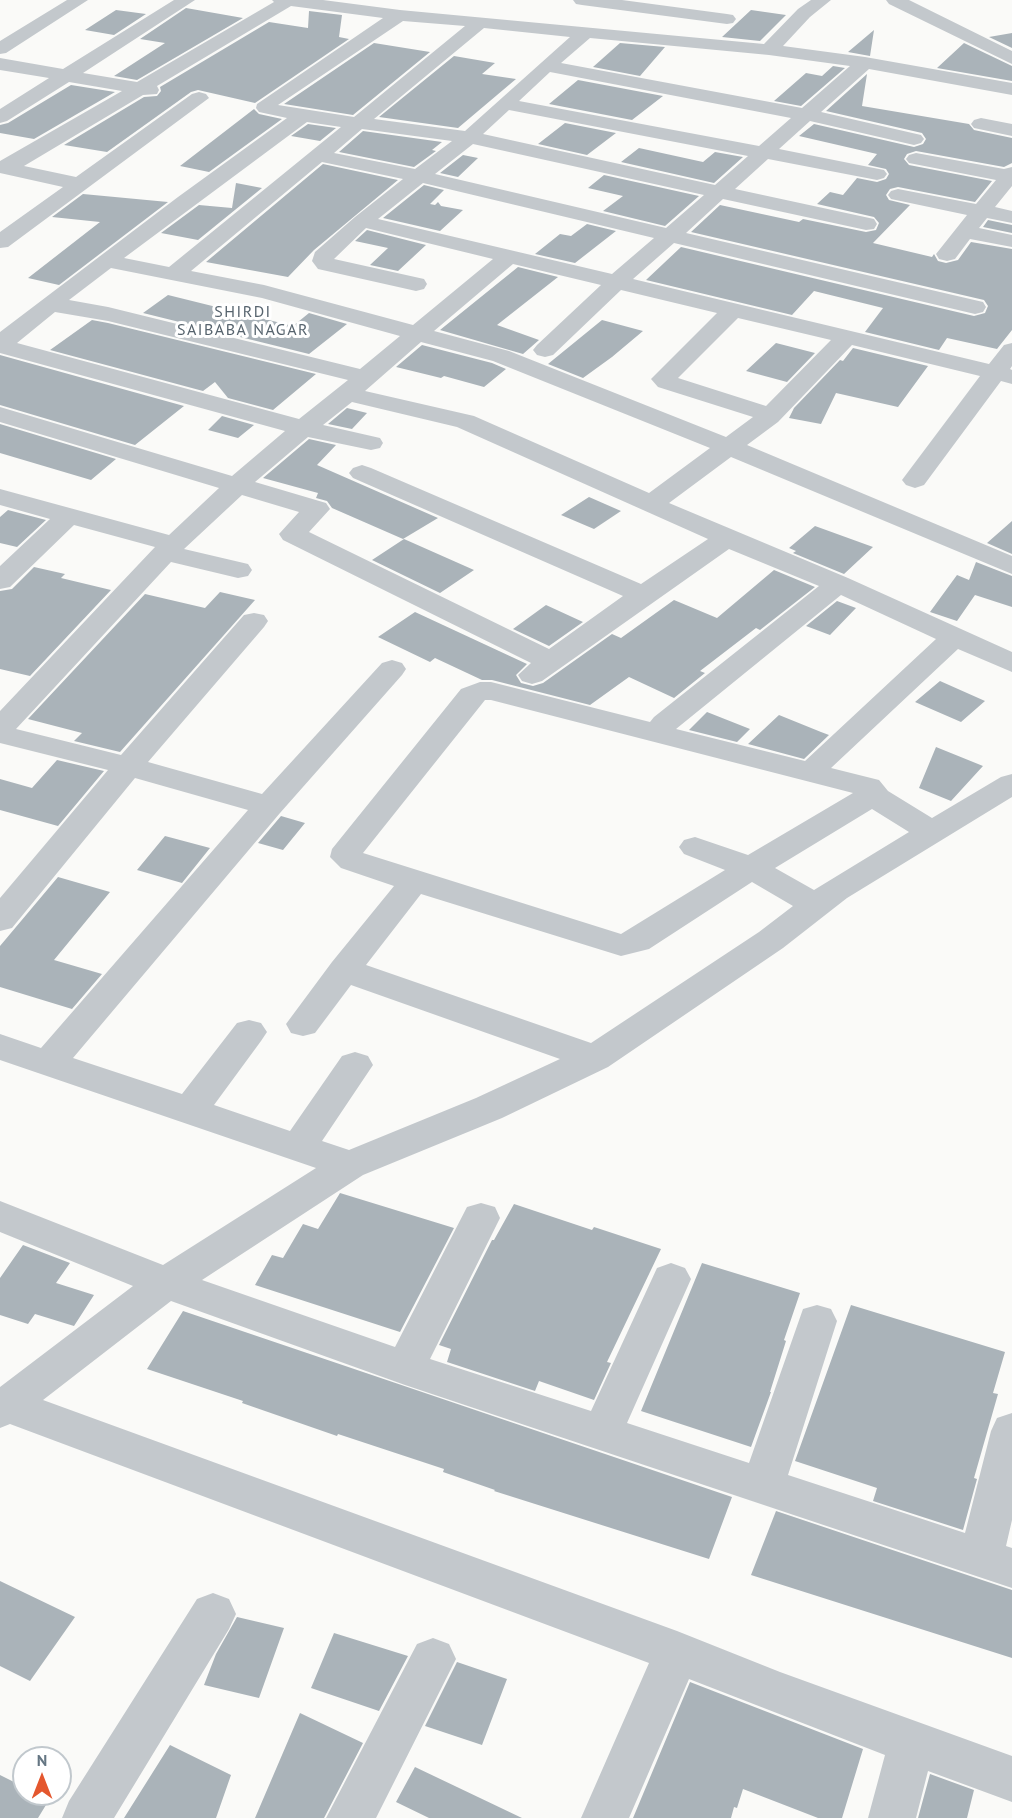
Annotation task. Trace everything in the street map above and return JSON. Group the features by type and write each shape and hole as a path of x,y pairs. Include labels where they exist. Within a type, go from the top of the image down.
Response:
{"street":[{"path":"0,49 79,0"},
{"path":"0,117 64,74 186,0"},
{"path":"281,0 373,5 400,15 769,50 865,63 1012,89"},
{"path":"3,167 288,0"},
{"path":"582,0 643,3 727,19"},
{"path":"769,50 804,13 822,0"},
{"path":"895,0 1012,58"},
{"path":"615,34 643,3"},
{"path":"444,18 459,6"},
{"path":"400,15 267,104 266,108 358,124 469,137 866,224"},
{"path":"176,273 481,22"},
{"path":"416,284 323,261 323,257 362,221 469,137 546,66 587,32"},
{"path":"545,350 618,282 865,63"},
{"path":"0,64 199,98 0,242"},
{"path":"546,66 808,115 914,139"},
{"path":"506,104 877,174"},
{"path":"2,343 107,261 303,116"},
{"path":"981,124 1012,130"},
{"path":"320,156 418,176 975,306"},
{"path":"916,159 1011,176 947,254"},
{"path":"3,167 78,184"},
{"path":"898,195 1012,217"},
{"path":"362,221 1004,375"},
{"path":"966,232 1012,241"},
{"path":"0,728 169,548 238,484 508,257"},
{"path":"107,261 264,292 501,356 729,447 1012,566"},
{"path":"50,304 108,314 356,386 465,421 727,538 838,584 1012,663"},
{"path":"733,310 663,379 771,415"},
{"path":"651,504 771,415 847,338"},
{"path":"2,343 303,428 371,443"},
{"path":"915,480 1004,375 1012,350"},
{"path":"0,414 317,509 292,534 549,661"},
{"path":"362,473 643,595"},
{"path":"0,497 238,570"},
{"path":"0,581 68,516"},
{"path":"522,683 549,661 727,538"},
{"path":"665,723 838,584"},
{"path":"0,920 128,766 254,621"},
{"path":"820,762 954,638"},
{"path":"49,1062 268,806 392,669"},
{"path":"480,691 491,691 868,787 872,789 872,795 751,868 637,941 621,945 346,857 348,849 471,695 480,691"},
{"path":"0,734 128,766 268,806"},
{"path":"3,1407 166,1283 350,1165 489,1108 595,1058 771,940 835,890 1012,784"},
{"path":"872,795 932,832"},
{"path":"695,848 751,868 816,905"},
{"path":"303,1024 406,893"},
{"path":"344,970 595,1058"},
{"path":"190,1110 249,1032"},
{"path":"0,1047 350,1165"},
{"path":"299,1147 355,1065"},
{"path":"0,1216 166,1283 405,1368 997,1563 1012,1431"},
{"path":"405,1368 481,1218"},
{"path":"602,1433 671,1279"},
{"path":"763,1486 817,1321"},
{"path":"3,1407 677,1652 775,1692 1012,1779"},
{"path":"86,1818 213,1614"},
{"path":"605,1818 677,1652"},
{"path":"351,1818 434,1659"},
{"path":"892,1818 912,1742"}],"building":[{"path":"186,8 243,18 137,80 114,76 165,43 140,39"},
{"path":"116,10 146,14 114,35 85,30"},
{"path":"751,10 786,15 760,41 722,37"},
{"path":"309,11 342,15 339,37 349,39 255,103 198,90 191,92 107,152 64,145 144,97 157,96 161,91 160,87 269,22 308,28"},
{"path":"874,30 870,56 848,52"},
{"path":"1012,33 1012,48 989,37"},
{"path":"374,43 430,52 353,115 284,104"},
{"path":"620,43 665,47 640,76 593,67"},
{"path":"964,43 1012,66 1012,81 937,68"},
{"path":"454,56 495,63 482,74 516,79 458,128 379,117"},
{"path":"833,66 845,68 801,106 774,101 806,73 822,76"},
{"path":"867,74 862,106 969,124 974,130 1012,138 1012,163 1004,167 916,151 907,154 904,159 909,165 992,181 975,202 898,187 890,189 886,195 889,200 910,205 873,243 932,257 934,254 938,261 946,263 958,260 971,242 1012,249 1012,330 997,349 947,338 939,350 865,332 883,308 814,291 792,315 646,280 681,247 974,316 985,313 988,306 984,300 691,232 720,205 799,222 803,219 866,232 876,230 879,223 874,217 817,204 830,192 843,195 857,178 877,182 886,179 889,174 886,169 868,165 877,154 799,136 814,124 914,147 923,144 926,139 922,133 826,111"},
{"path":"578,80 663,96 632,120 549,104"},
{"path":"71,85 115,92 34,139 0,133 0,125 8,123"},
{"path":"254,109 259,114 282,119 209,172 180,166"},
{"path":"565,123 616,133 587,155 538,144"},
{"path":"308,124 336,128 320,141 291,136"},
{"path":"363,131 442,142 432,150 436,151 414,167 339,152"},
{"path":"639,148 703,162 715,152 743,157 714,183 621,162"},
{"path":"463,155 478,158 458,177 440,173"},
{"path":"323,164 398,180 314,250 288,277 206,262"},
{"path":"604,175 699,196 665,226 603,211 623,196 588,188"},
{"path":"236,183 262,188 198,240 161,233 199,205 232,208"},
{"path":"424,185 444,190 430,204 435,205 438,202 441,206 463,210 440,231 383,218"},
{"path":"83,194 168,202 59,285 28,278 100,222 52,217"},
{"path":"988,220 1012,225 1012,233 983,227"},
{"path":"587,224 616,231 575,263 535,254 560,234 571,236"},
{"path":"367,230 426,245 398,271 370,265 388,248 355,241"},
{"path":"518,267 558,277 497,325 539,340 523,354 440,330"},
{"path":"168,295 293,326 309,313 347,324 309,354 143,313"},
{"path":"92,320 316,374 273,410 228,398 215,382 203,391 50,350"},
{"path":"602,320 643,331 583,378 548,364"},
{"path":"776,343 815,353 787,382 746,371"},
{"path":"422,345 492,363 506,369 484,387 444,376 441,378 396,367"},
{"path":"853,348 928,366 898,407 836,393 821,424 789,418 794,408 840,360 843,361"},
{"path":"0,355 184,406 135,445 0,405"},
{"path":"347,408 367,413 352,429 328,424"},
{"path":"222,416 254,425 238,438 208,430"},
{"path":"0,424 116,459 91,480 0,453"},
{"path":"309,439 336,445 317,465 438,518 403,539 332,508 327,501 316,498 318,493 263,478"},
{"path":"589,497 621,511 594,529 561,515"},
{"path":"8,510 46,520 17,547 0,543 0,517"},
{"path":"1012,521 1012,554 987,543"},
{"path":"815,526 873,547 844,574 793,553 796,551 789,548"},
{"path":"404,539 474,570 440,593 372,560"},
{"path":"976,562 1012,576 1012,607 975,595 957,621 930,612 957,575 969,580"},
{"path":"34,567 65,574 61,578 111,590 30,676 0,669 0,591 12,589"},
{"path":"774,570 815,587 760,630 756,628 700,671 705,673 674,698 629,677 590,705 492,680 482,680 435,658 430,662 378,637 415,612 527,664 516,675 521,683 533,686 543,683 612,634 621,638 674,600 717,618"},
{"path":"220,592 255,600 120,752 74,741 82,733 28,719 145,594 205,608"},
{"path":"837,601 856,608 830,635 806,626"},
{"path":"546,605 583,622 549,646 513,629"},
{"path":"940,681 985,701 961,722 915,702"},
{"path":"707,712 750,729 737,742 689,730"},
{"path":"779,715 829,735 804,759 748,744"},
{"path":"936,747 983,766 951,801 919,788"},
{"path":"57,760 104,771 58,826 0,810 0,779 32,788"},
{"path":"281,816 305,823 283,850 258,843"},
{"path":"165,836 210,848 182,883 137,870"},
{"path":"58,877 110,892 54,960 102,974 72,1009 0,987 0,946"},
{"path":"340,1193 454,1228 400,1332 255,1285 272,1255 283,1258 303,1224 318,1229"},
{"path":"514,1204 592,1230 594,1227 661,1249 607,1362 611,1363 594,1400 539,1381 535,1391 447,1362 451,1349 439,1345 492,1240"},
{"path":"23,1245 70,1263 56,1283 94,1295 74,1326 35,1314 28,1324 0,1315 0,1278"},
{"path":"702,1263 800,1293 784,1340 786,1341 771,1392 751,1447 641,1411"},
{"path":"851,1305 1005,1352 993,1393 998,1394 974,1478 977,1479 963,1530 873,1501 877,1488 795,1461"},
{"path":"183,1311 732,1497 709,1559 494,1491 443,1472 444,1469 338,1434 337,1436 147,1369"},
{"path":"776,1511 1012,1590 1012,1658 751,1575"},
{"path":"0,1581 75,1617 30,1681 0,1666"},
{"path":"237,1617 284,1628 259,1698 204,1685 216,1654"},
{"path":"334,1633 408,1656 379,1711 311,1688"},
{"path":"457,1662 507,1679 482,1745 425,1726"},
{"path":"690,1682 863,1749 842,1818 818,1818 743,1789 731,1818 633,1818"},
{"path":"300,1713 363,1743 324,1818 255,1818"},
{"path":"170,1745 231,1775 216,1818 124,1818"},
{"path":"415,1767 522,1818 429,1818 396,1802"},
{"path":"930,1774 974,1790 967,1818 918,1818"},
{"path":"0,1775 12,1781 12,1806 45,1806 38,1818 0,1818"}],"district":[{"name":"SHIRDI SAIBABA NAGAR","path":"243,321"}]}
